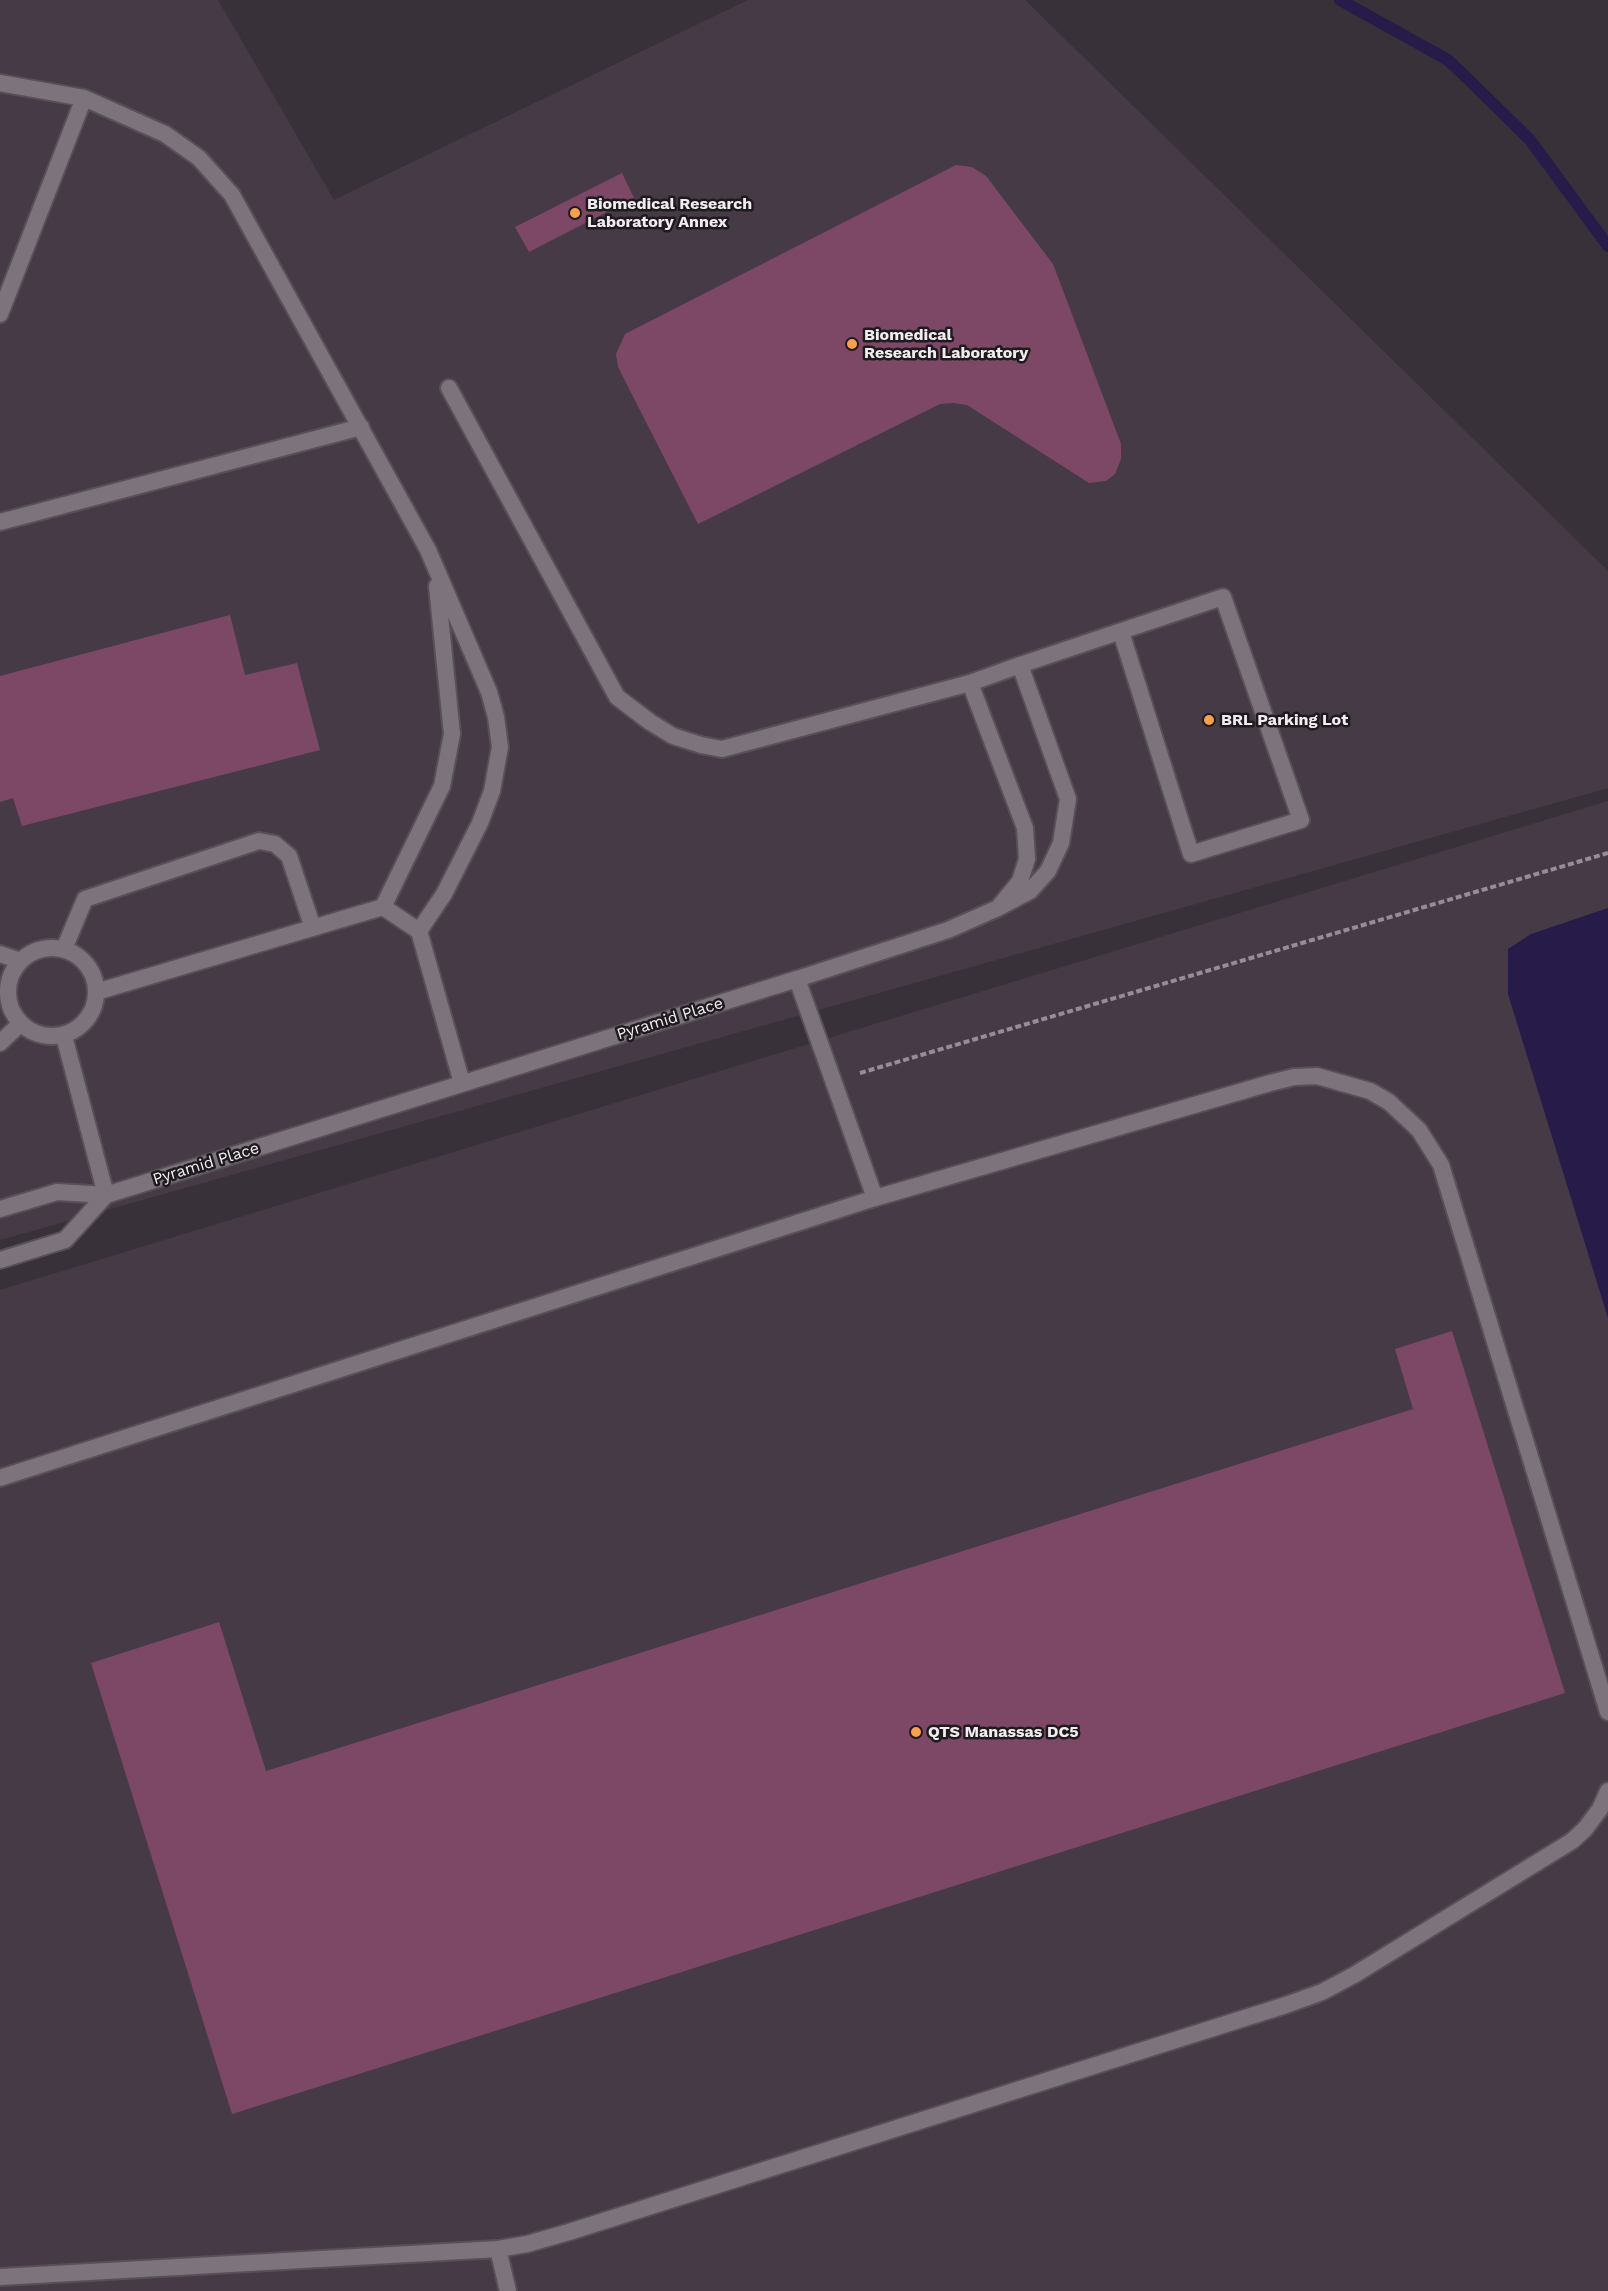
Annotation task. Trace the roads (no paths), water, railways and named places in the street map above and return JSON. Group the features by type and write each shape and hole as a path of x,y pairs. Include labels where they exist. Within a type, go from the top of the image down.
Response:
{"street":[{"path":"0,83 84,98 165,134 199,158 232,195 428,550 489,692 496,717 500,747 492,791 480,823 444,894 419,931"},
{"path":"0,314 84,98"},
{"path":"449,388 617,697 673,736 722,749 970,683 1223,597 1301,820 1191,854 1121,632"},
{"path":"0,522 361,427"},
{"path":"96,992 383,906 442,786 452,734 439,594 428,550"},
{"path":"998,908 1030,891 1048,871 1061,843 1068,799 1020,665"},
{"name":"Pyramid Place","path":"0,1209 57,1192 106,1195 796,979 948,930 998,908 1020,881 1027,859 1025,828 970,683"},
{"path":"64,949 85,899 259,841 275,844 289,856 314,928"},
{"path":"383,906 419,931 462,1083"},
{"path":"41,949 64,949 84,960 96,981 96,1004 84,1024 64,1036 40,1036 20,1024 9,1004 9,981 21,961 41,949"},
{"path":"0,954 21,961"},
{"path":"796,979 875,1198"},
{"path":"0,1044 20,1024"},
{"path":"0,1260 65,1240 106,1195 64,1036"},
{"path":"0,1478 875,1198 1294,1077 1317,1076 1370,1091 1389,1102 1419,1130 1441,1165 1608,1712"},
{"path":"0,2277 498,2249 527,2244 569,2232 1286,2006 1322,1992 1354,1976 1572,1841 1585,1830 1600,1809 1608,1791"},
{"path":"498,2249 508,2291"}],"waterway":[{"path":"1340,0 1448,60 1530,140 1608,246"}],"place":[{"name":"Biomedical Research Laboratory Annex","path":"575,213"},
{"name":"Biomedical Research Laboratory","path":"852,344"},
{"name":"BRL Parking Lot","path":"1209,720"},
{"name":"QTS Manassas DC5","path":"916,1732"}]}
